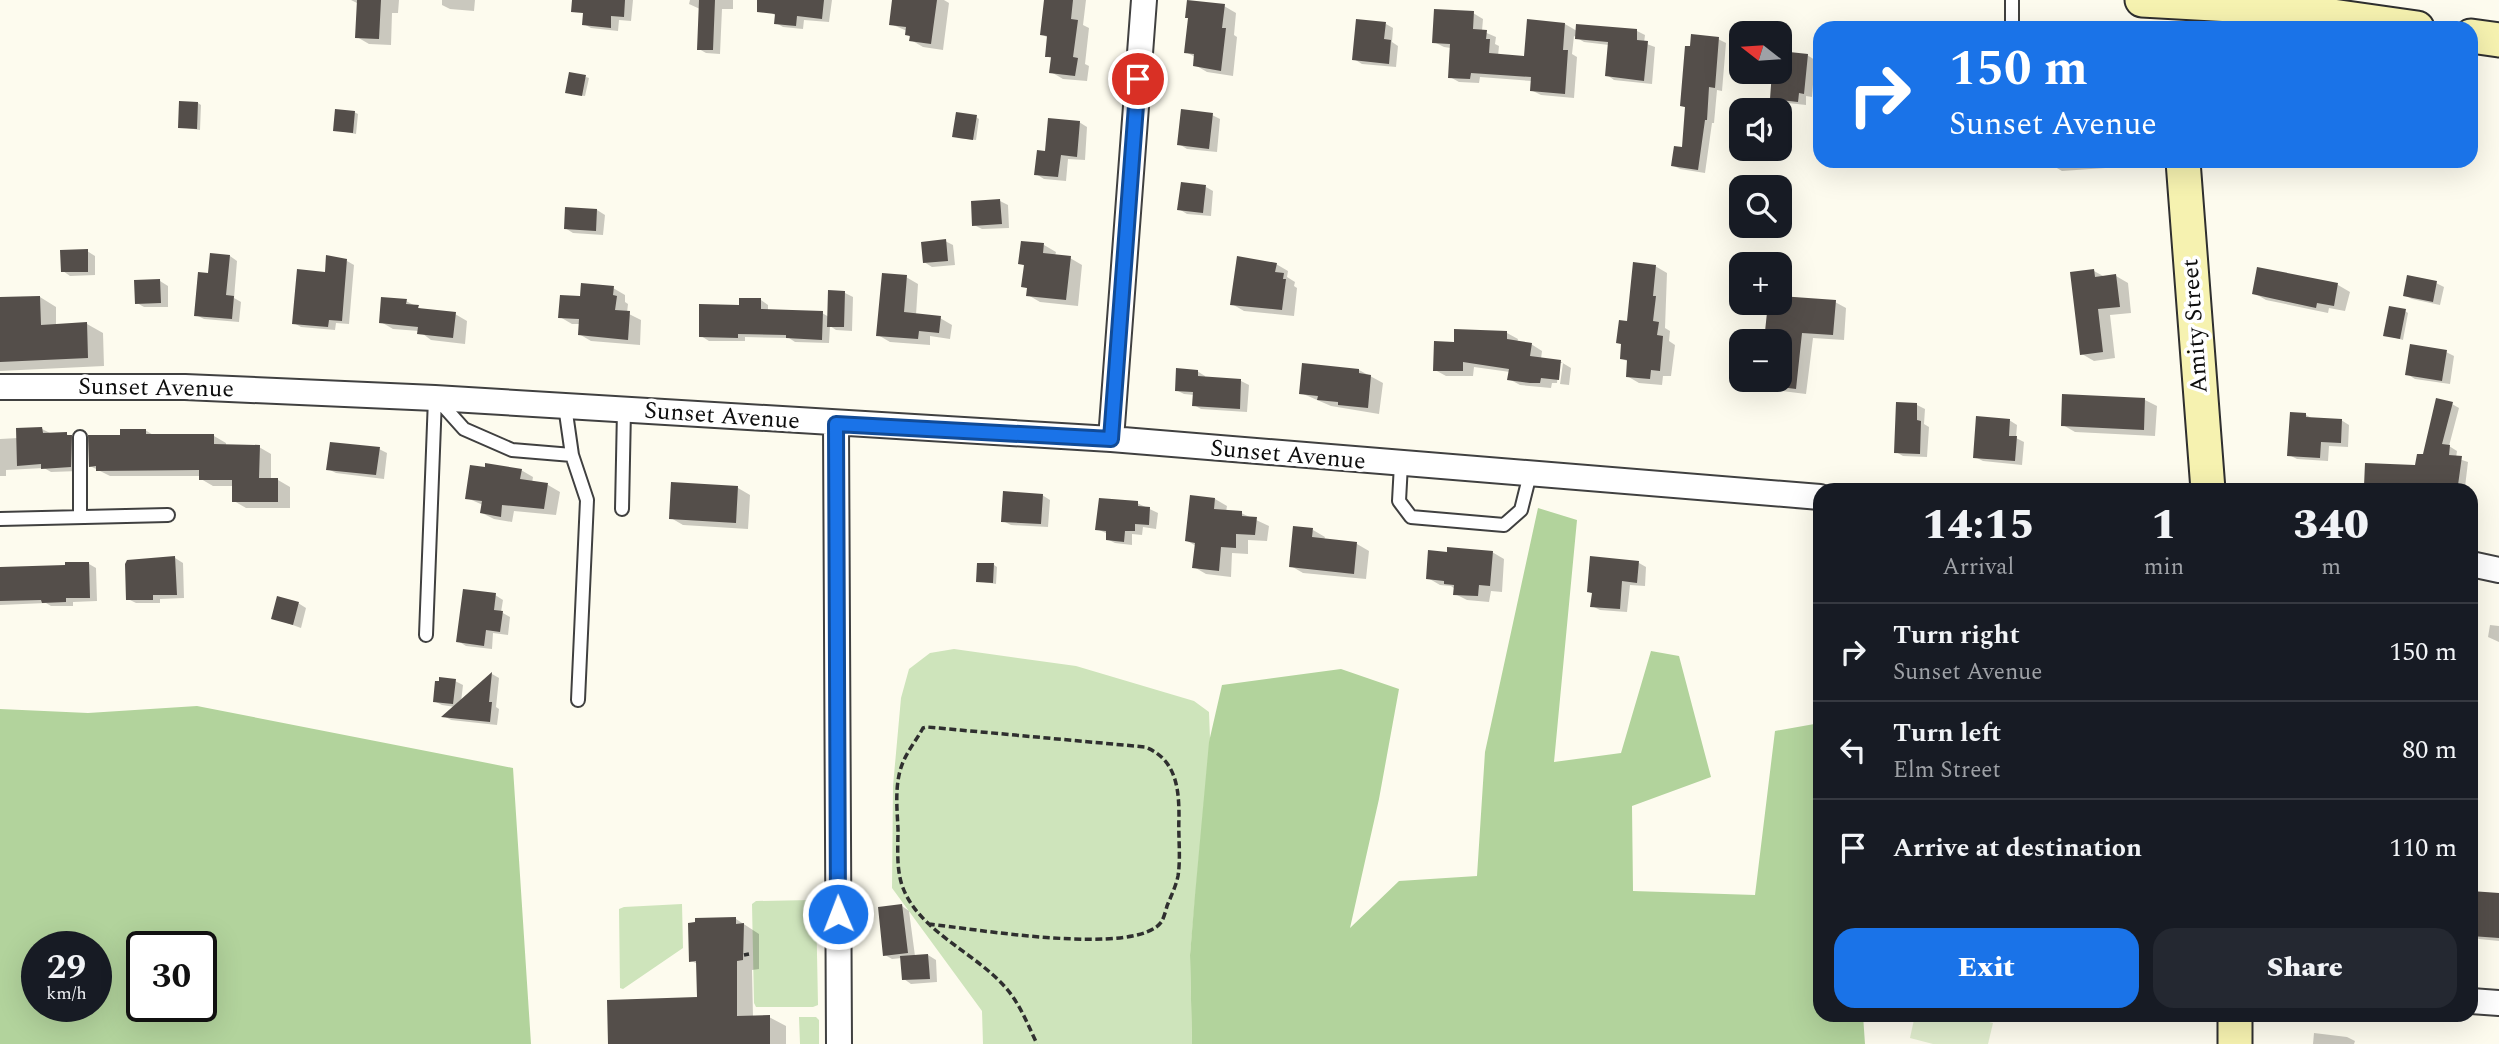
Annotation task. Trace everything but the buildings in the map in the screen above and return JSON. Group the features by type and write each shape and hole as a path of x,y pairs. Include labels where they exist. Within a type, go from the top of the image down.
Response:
{"main road":[{"path":"2142,0 2268,7 2367,21"},
{"path":"2175,0 2175,21"},
{"path":"2478,37 2499,40"},
{"name":"Amity Street","path":"2184,168 2207,483"},
{"path":"2235,1022 2235,1044"}],"street":[{"path":"1111,439 1144,0"},
{"name":"Sunset Avenue","path":"0,387 184,387 435,398 1111,439 1813,496"},
{"path":"836,424 839,1044"},
{"path":"2478,566 2499,570"},
{"path":"2478,1001 2499,1003"}],"lane":[{"path":"2012,0 2012,21"},
{"path":"435,398 464,429 512,450 572,456"},
{"path":"426,635 435,398"},
{"path":"565,406 572,456 587,500 578,701"},
{"path":"622,509 624,410"},
{"path":"80,436 80,517"},
{"path":"1401,464 1399,501 1411,517 1504,525 1521,510 1530,474"},
{"path":"0,519 168,515"}],"path":[{"path":"928,924 1086,941 1114,940 1151,930 1161,922 1178,876 1179,803 1177,782 1168,762 1157,751 1145,747 923,728 903,761 898,778 898,856 902,886 911,905 928,924 1006,987 1021,1010 1037,1044"}],"green space":[{"path":"1538,508 1577,520 1554,762 1621,753 1651,651 1679,656 1711,777 1632,806 1633,891 1755,895 1775,731 1813,724 1813,1022 1863,1022 1865,1044 1192,1044 1190,955 1195,895 1209,742 1222,685 1341,669 1399,689 1379,799 1350,928 1399,881 1477,876 1485,752"},
{"path":"954,649 1076,666 1194,701 1209,712 1210,739 1190,955 1192,1044 983,1044 982,1011 892,888 893,786 901,698 909,669 930,653"},
{"path":"197,706 513,768 531,1044 0,1044 0,709 88,713"},
{"path":"811,900 816,903 818,1005 756,1007 752,904 756,901"},
{"path":"682,904 683,948 623,989 620,988 619,909"},
{"path":"799,1017 816,1017 819,1020 819,1044 800,1044"},
{"path":"1913,1022 1993,1023 1988,1044 1933,1044 1910,1038"}],"route":[{"path":"838,914 836,424 1111,439 1138,79"}]}
